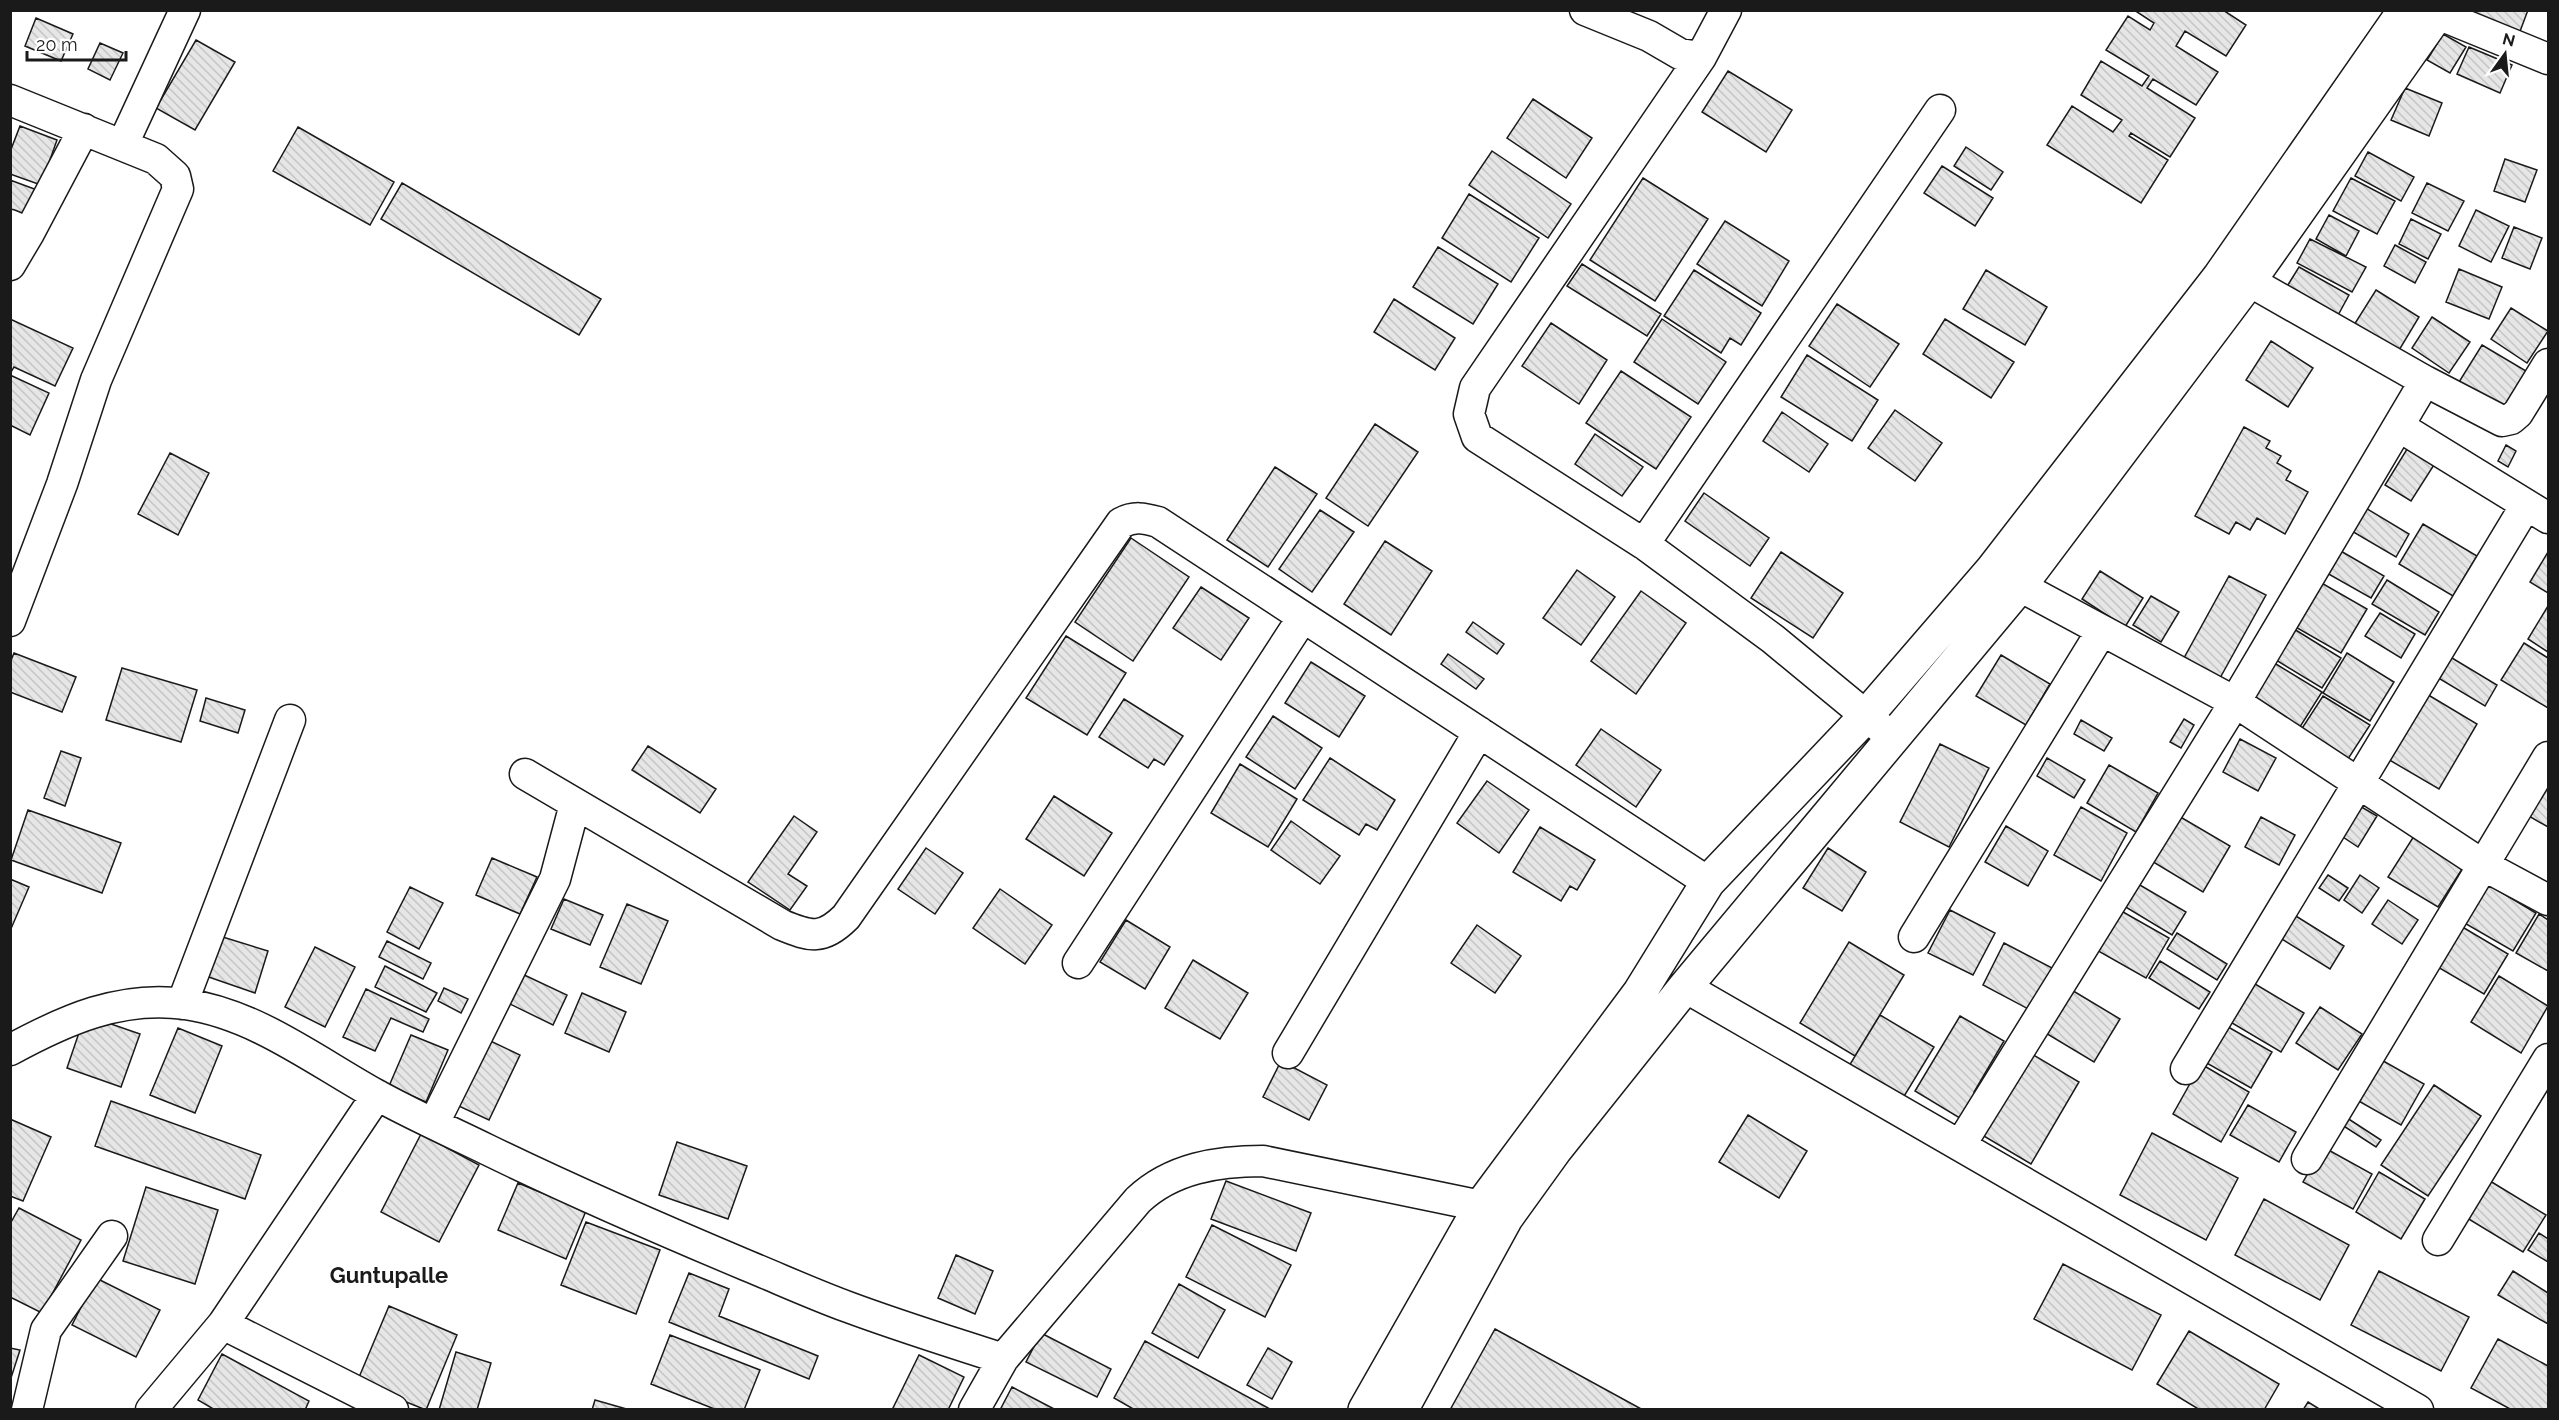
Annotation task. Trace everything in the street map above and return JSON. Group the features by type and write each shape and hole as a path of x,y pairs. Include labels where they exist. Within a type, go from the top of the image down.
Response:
{"main road":[{"path":"1401,1410 1506,1218 1526,1188 1685,987 2019,587 2249,281 2428,12"},
{"path":"1365,1410 1481,1206 1640,992 1708,882 1866,716 1992,570 2428,12"}],"street":[{"path":"123,144 185,10"},
{"path":"1585,10 1649,36 1680,54 1701,57"},
{"path":"1726,10 1701,57 1475,388 1469,414 1477,436 1644,544 1773,639 1893,738"},
{"path":"2428,12 2548,59"},
{"path":"10,100 123,144 167,166 175,176 177,189 174,203 96,380 62,484 10,621"},
{"path":"1644,544 1940,110"},
{"path":"10,265 20,229 84,129"},
{"path":"2249,281 2425,381 2502,421 2511,419 2518,413 2543,383"},
{"path":"1961,1144 2235,702 2400,427 2425,381"},
{"path":"2186,1069 2358,781 2537,511 2400,427"},
{"path":"525,774 782,925 803,934 819,935 833,930 846,917 1121,523 1131,518 1158,522 1708,882"},
{"path":"1992,570 2101,632 2235,702 2483,865 2548,900"},
{"path":"1078,963 1303,617"},
{"path":"1914,937 2101,632"},
{"path":"182,1004 290,720"},
{"path":"1288,1053 1479,732"},
{"path":"2307,1159 2548,757"},
{"path":"434,1123 555,879 575,804"},
{"path":"1685,987 1961,1144 2418,1410"},
{"path":"10,1050 54,1026 92,1011 142,1003 182,1004 221,1011 261,1029 376,1095 542,1176 701,1247 847,1307 1003,1359"},
{"path":"2438,1240 2548,1059"},
{"path":"151,1410 223,1324 376,1095"},
{"path":"975,1410 1003,1359 1138,1200 1151,1188 1201,1166 1233,1161 1263,1161 1481,1206"},
{"path":"27,1410 46,1330 112,1236"},
{"path":"223,1324 393,1410"},
{"path":"10,1408 17,1410"}],"building":[{"path":"2134,10 2223,10 2246,25 2226,56 2185,31 2176,46 2218,72 2196,105 2153,79 2147,88 2195,118 2170,157 2131,133 2129,136 2168,160 2141,203 2047,145 2072,106 2113,132 2122,120 2081,95 2101,61 2142,86 2149,76 2106,50 2128,16 2150,30 2154,23"},
{"path":"2471,10 2528,10 2519,34 2469,14"},
{"path":"36,18 73,34 61,61 25,46"},
{"path":"2443,34 2466,47 2450,73 2427,60"},
{"path":"196,40 235,62 195,130 156,108"},
{"path":"100,43 123,53 110,80 88,69"},
{"path":"2469,47 2512,65 2500,93 2457,74"},
{"path":"1728,71 1792,110 1766,152 1702,112"},
{"path":"2405,88 2442,103 2429,136 2391,120"},
{"path":"1533,99 1592,138 1566,178 1507,138"},
{"path":"20,126 57,140 41,185 10,174 10,152"},
{"path":"298,127 394,182 370,225 273,171"},
{"path":"1966,147 2003,172 1991,190 1954,166"},
{"path":"1492,151 1571,204 1548,238 1469,185"},
{"path":"2368,152 2414,177 2401,201 2355,176"},
{"path":"2505,159 2537,170 2525,202 2494,191"},
{"path":"1942,166 1993,198 1975,226 1924,193"},
{"path":"1643,178 1708,219 1655,301 1590,260"},
{"path":"2351,178 2395,201 2377,234 2333,211"},
{"path":"10,180 37,190 25,219 10,213"},
{"path":"402,183 601,299 579,335 381,219"},
{"path":"2427,183 2464,201 2448,231 2412,213"},
{"path":"1469,194 1539,238 1511,282 1442,238"},
{"path":"2476,210 2509,226 2491,262 2459,246"},
{"path":"2329,215 2359,231 2346,256 2316,239"},
{"path":"2411,219 2441,234 2428,259 2399,244"},
{"path":"1725,221 1789,261 1762,306 1697,264"},
{"path":"2514,227 2542,238 2530,269 2502,258"},
{"path":"2310,239 2366,267 2352,292 2297,263"},
{"path":"2395,245 2426,262 2415,283 2384,266"},
{"path":"1438,247 1498,284 1473,324 1413,287"},
{"path":"1582,264 1661,314 1647,336 1567,286"},
{"path":"2299,267 2349,295 2337,317 2286,288"},
{"path":"2459,269 2502,287 2489,319 2446,302"},
{"path":"1694,270 1761,313 1741,345 1730,338 1721,353 1664,316"},
{"path":"1986,270 2047,307 2025,345 1963,309"},
{"path":"2376,290 2419,317 2398,352 2354,325"},
{"path":"1394,299 1455,338 1435,370 1374,332"},
{"path":"1837,304 1899,344 1870,387 1809,346"},
{"path":"2511,308 2548,331 2527,363 2491,339"},
{"path":"2432,317 2470,342 2449,373 2412,348"},
{"path":"10,319 73,348 55,386 14,367 10,374"},
{"path":"1662,319 1726,362 1698,404 1634,362"},
{"path":"1945,319 2014,362 1991,398 1923,354"},
{"path":"1551,323 1607,360 1579,404 1522,366"},
{"path":"2271,341 2313,368 2288,407 2246,380"},
{"path":"2482,345 2526,371 2503,408 2459,382"},
{"path":"1807,355 1878,400 1852,441 1781,397"},
{"path":"1621,371 1691,417 1656,469 1586,423"},
{"path":"10,375 49,393 30,435 10,425"},
{"path":"1895,410 1942,443 1915,481 1868,448"},
{"path":"1782,412 1828,444 1809,472 1763,441"},
{"path":"1375,424 1418,452 1368,526 1326,498"},
{"path":"2244,427 2270,441 2266,448 2281,456 2277,463 2291,471 2286,480 2308,492 2285,534 2257,518 2250,530 2236,522 2229,534 2195,516"},
{"path":"1595,434 1643,467 1622,496 1575,464"},
{"path":"2412,441 2439,457 2411,501 2385,485"},
{"path":"2506,445 2516,451 2508,467 2498,461"},
{"path":"170,453 209,473 178,535 138,514"},
{"path":"1275,467 1317,494 1268,567 1227,540"},
{"path":"1704,493 1769,538 1750,566 1685,521"},
{"path":"2364,507 2409,534 2396,557 2350,530"},
{"path":"1320,510 1354,532 1312,592 1279,569"},
{"path":"2423,524 2477,556 2453,596 2399,564"},
{"path":"1131,538 1189,577 1133,661 1075,622"},
{"path":"1385,541 1432,571 1391,635 1344,604"},
{"path":"2339,550 2384,576 2371,598 2325,572"},
{"path":"1781,552 1843,593 1813,638 1751,598"},
{"path":"2548,552 2548,593 2530,582"},
{"path":"1577,570 1615,597 1581,645 1543,618"},
{"path":"2100,571 2143,598 2125,627 2082,599"},
{"path":"2229,576 2266,595 2220,678 2184,658"},
{"path":"2387,580 2439,612 2425,635 2372,604"},
{"path":"2318,581 2367,609 2341,653 2292,625"},
{"path":"1201,587 1249,618 1221,660 1173,628"},
{"path":"1641,591 1686,623 1636,694 1591,661"},
{"path":"2151,596 2179,612 2161,642 2133,625"},
{"path":"2548,606 2548,652 2528,639"},
{"path":"2380,613 2415,634 2401,658 2365,636"},
{"path":"1473,622 1504,644 1497,654 1466,632"},
{"path":"2294,629 2341,658 2322,688 2276,660"},
{"path":"1066,636 1126,673 1087,735 1026,698"},
{"path":"2524,643 2548,658 2548,708 2501,680"},
{"path":"14,653 76,677 62,712 10,692 10,663"},
{"path":"2347,653 2394,682 2370,721 2323,693"},
{"path":"1448,654 1484,679 1476,689 1441,664"},
{"path":"2001,655 2050,684 2026,725 1976,696"},
{"path":"2447,655 2497,685 2485,706 2435,676"},
{"path":"2271,661 2322,692 2298,730 2247,698"},
{"path":"1311,662 1365,696 1339,737 1285,703"},
{"path":"122,668 197,690 181,742 106,720"},
{"path":"2425,693 2477,724 2439,789 2386,758"},
{"path":"2323,696 2370,725 2346,762 2299,733"},
{"path":"206,698 245,710 238,733 200,721"},
{"path":"1124,699 1183,736 1164,765 1154,759 1148,768 1099,737"},
{"path":"1273,716 1322,748 1295,789 1246,757"},
{"path":"2184,719 2194,725 2181,748 2170,742"},
{"path":"2081,720 2112,738 2104,751 2074,734"},
{"path":"1601,729 1661,770 1636,807 1576,765"},
{"path":"2240,739 2276,758 2258,791 2223,772"},
{"path":"1940,744 1989,768 1949,847 1900,822"},
{"path":"648,746 716,789 700,813 632,770"},
{"path":"61,751 81,758 65,806 44,798"},
{"path":"1330,758 1395,800 1377,830 1366,824 1359,835 1303,800"},
{"path":"2047,758 2085,780 2074,798 2037,776"},
{"path":"1240,764 1297,799 1268,847 1211,813"},
{"path":"2109,765 2158,793 2136,832 2087,803"},
{"path":"2548,778 2548,827 2527,815"},
{"path":"1487,781 1529,810 1499,853 1457,823"},
{"path":"1054,796 1112,833 1084,876 1026,839"},
{"path":"2358,805 2377,816 2358,847 2340,835"},
{"path":"2081,807 2127,833 2101,881 2054,855"},
{"path":"28,810 121,843 102,893 11,860"},
{"path":"2177,815 2230,846 2203,892 2150,860"},
{"path":"794,816 817,832 788,874 807,886 790,910 748,882"},
{"path":"2261,817 2295,835 2279,865 2245,847"},
{"path":"1291,821 1340,856 1320,884 1271,850"},
{"path":"2006,826 2048,851 2028,886 1985,862"},
{"path":"1540,827 1595,860 1577,890 1570,886 1561,901 1513,872"},
{"path":"2414,836 2464,866 2438,907 2388,877"},
{"path":"926,848 963,873 935,914 898,889"},
{"path":"1828,848 1866,872 1842,911 1803,888"},
{"path":"492,858 537,877 520,914 476,895"},
{"path":"2328,875 2348,888 2339,901 2319,888"},
{"path":"2360,875 2379,888 2362,913 2344,900"},
{"path":"10,879 29,887 10,931"},
{"path":"2133,881 2186,912 2172,935 2119,903"},
{"path":"2484,882 2536,913 2513,951 2461,921"},
{"path":"410,887 443,903 419,949 387,932"},
{"path":"1000,889 1052,925 1025,964 973,928"},
{"path":"564,899 603,915 590,945 551,929"},
{"path":"2388,900 2418,920 2402,944 2372,924"},
{"path":"627,904 668,921 641,984 600,967"},
{"path":"2116,908 2169,938 2146,978 2093,948"},
{"path":"1950,910 1995,933 1973,975 1928,953"},
{"path":"2291,913 2344,946 2330,969 2277,936"},
{"path":"2539,914 2548,920 2548,971 2516,953"},
{"path":"1126,920 1170,947 1145,989 1100,962"},
{"path":"1477,925 1521,956 1495,993 1451,963"},
{"path":"2459,925 2508,954 2484,994 2436,966"},
{"path":"2177,933 2227,964 2217,980 2167,949"},
{"path":"213,934 268,951 255,993 200,974"},
{"path":"387,941 431,963 423,979 379,957"},
{"path":"1849,942 1904,975 1855,1056 1800,1023"},
{"path":"2004,943 2056,970 2034,1012 1983,985"},
{"path":"315,947 355,967 325,1027 285,1007"},
{"path":"1193,960 1248,993 1220,1039 1165,1008"},
{"path":"2160,961 2210,992 2199,1009 2149,978"},
{"path":"385,966 437,993 426,1012 375,987"},
{"path":"520,973 567,995 553,1025 506,1002"},
{"path":"2499,976 2548,1006 2521,1053 2471,1022"},
{"path":"2250,981 2304,1013 2281,1052 2227,1020"},
{"path":"444,988 468,999 461,1013 438,1001"},
{"path":"366,989 429,1019 423,1032 391,1018 375,1051 343,1037"},
{"path":"2070,989 2120,1019 2094,1062 2044,1032"},
{"path":"582,993 626,1012 609,1052 565,1033"},
{"path":"2320,1007 2362,1034 2338,1070 2296,1043"},
{"path":"85,1015 140,1034 121,1087 67,1068"},
{"path":"1880,1015 1934,1047 1903,1098 1849,1066"},
{"path":"1960,1016 2004,1041 1974,1092 1983,1098 1968,1123 1915,1091"},
{"path":"2223,1024 2272,1052 2251,1088 2203,1061"},
{"path":"178,1028 222,1046 195,1113 150,1095"},
{"path":"411,1035 448,1050 426,1102 389,1086"},
{"path":"482,1037 520,1055 489,1120 450,1102"},
{"path":"2025,1050 2079,1082 2031,1164 1977,1132"},
{"path":"2378,1058 2424,1084 2401,1125 2355,1099"},
{"path":"1281,1061 1327,1085 1309,1120 1263,1097"},
{"path":"2201,1064 2249,1092 2221,1142 2173,1114"},
{"path":"2434,1085 2481,1116 2428,1196 2381,1165"},
{"path":"111,1101 261,1155 245,1199 95,1146"},
{"path":"2248,1105 2296,1132 2279,1162 2230,1135"},
{"path":"1748,1115 1807,1151 1779,1198 1719,1162"},
{"path":"2344,1116 2381,1140 2376,1147 2339,1123"},
{"path":"10,1119 51,1137 23,1201 10,1196"},
{"path":"2152,1133 2238,1178 2206,1240 2120,1195"},
{"path":"421,1134 479,1165 439,1242 381,1212"},
{"path":"677,1142 747,1166 728,1219 659,1195"},
{"path":"2323,1147 2372,1174 2353,1209 2303,1182"},
{"path":"2379,1172 2425,1199 2401,1239 2356,1212"},
{"path":"1226,1181 1311,1213 1296,1251 1211,1219"},
{"path":"2490,1181 2546,1215 2523,1252 2467,1218"},
{"path":"518,1183 586,1211 566,1259 498,1230"},
{"path":"146,1187 218,1210 195,1284 123,1261"},
{"path":"2264,1199 2349,1245 2320,1300 2235,1255"},
{"path":"19,1208 81,1240 42,1313 10,1297 10,1224"},
{"path":"586,1222 660,1250 636,1314 561,1285"},
{"path":"1212,1225 1291,1265 1265,1317 1186,1277"},
{"path":"2539,1233 2548,1239 2548,1262 2528,1250"},
{"path":"956,1255 993,1271 975,1314 938,1298"},
{"path":"2063,1264 2161,1315 2132,1370 2034,1319"},
{"path":"2379,1271 2469,1317 2441,1371 2351,1325"},
{"path":"2513,1271 2548,1293 2548,1324 2498,1295"},
{"path":"689,1273 729,1289 719,1316 818,1356 809,1379 669,1322"},
{"path":"96,1278 160,1310 136,1357 72,1325"},
{"path":"1179,1284 1225,1310 1198,1358 1152,1333"},
{"path":"389,1306 457,1335 426,1410 357,1382"},
{"path":"1495,1329 1643,1410 1450,1410"},
{"path":"2189,1331 2279,1384 2264,1410 2200,1410 2157,1384"},
{"path":"1041,1333 1111,1369 1097,1397 1026,1362"},
{"path":"670,1335 760,1370 744,1410 717,1410 651,1384"},
{"path":"2498,1339 2548,1366 2548,1410 2512,1410 2471,1388"},
{"path":"1145,1341 1270,1409 1135,1410 1114,1398"},
{"path":"10,1348 20,1350 10,1381"},
{"path":"1268,1348 1292,1362 1272,1399 1247,1385"},
{"path":"456,1352 491,1363 477,1410 439,1410"},
{"path":"222,1354 309,1401 305,1410 215,1410 198,1400"},
{"path":"919,1355 964,1377 948,1410 892,1410"},
{"path":"1012,1387 1056,1410 1000,1410"},
{"path":"595,1400 630,1410 592,1410"},
{"path":"2308,1402 2321,1410 2303,1410"}],"district":[{"name":"Guntupalle","path":"389,1275"}]}
